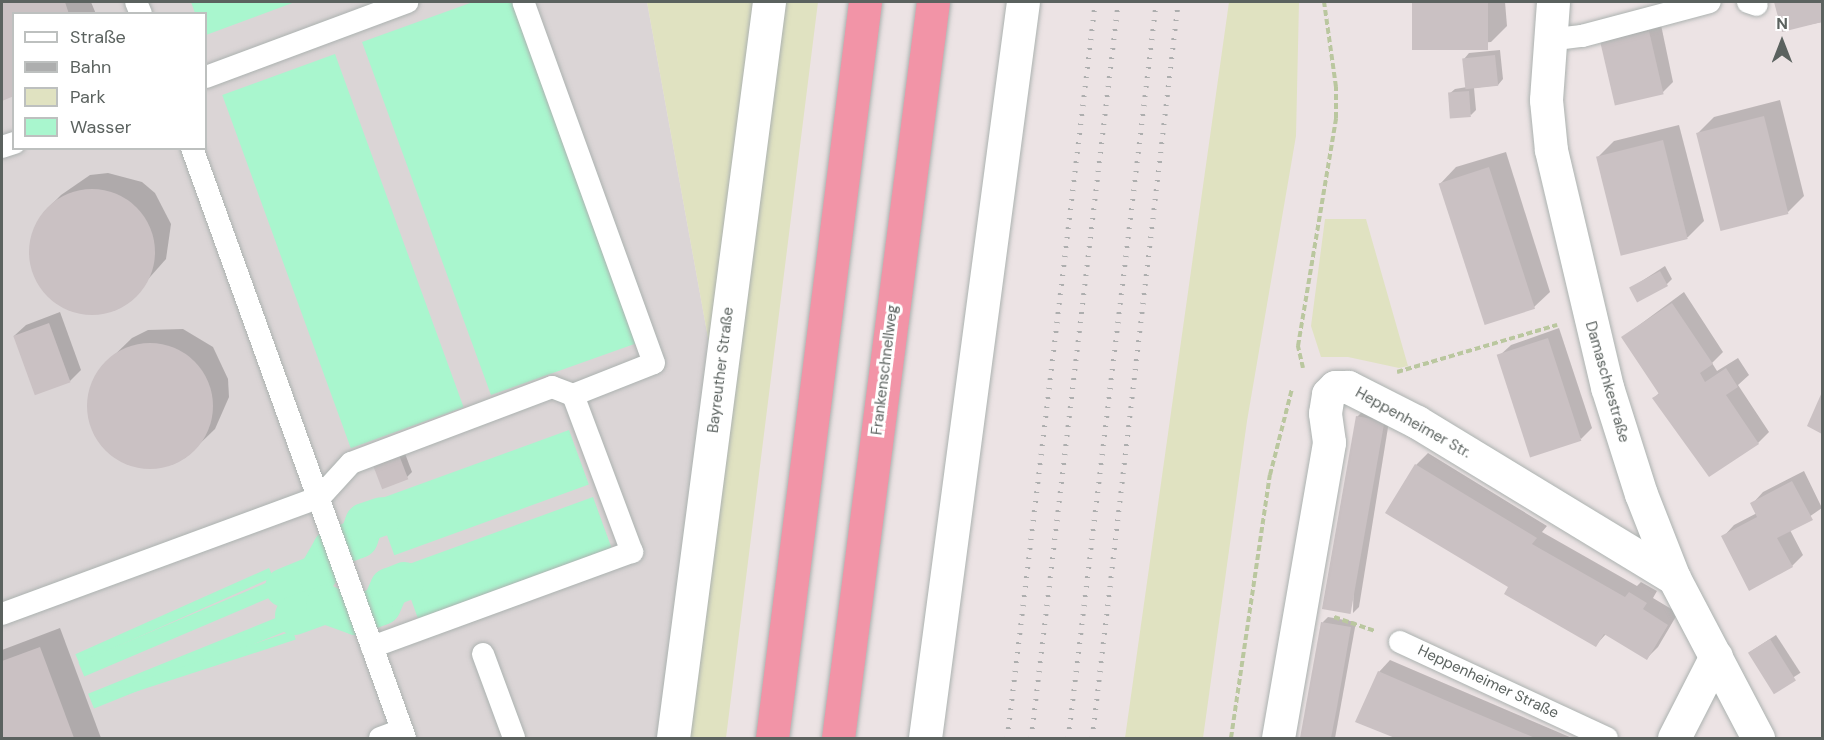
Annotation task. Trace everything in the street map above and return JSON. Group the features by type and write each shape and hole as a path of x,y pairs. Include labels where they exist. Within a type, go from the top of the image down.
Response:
{"highway":[{"path":"772,738 865,2"},
{"name":"Frankenschnellweg","path":"838,738 933,2"}],"street":[{"name":"Bayreuther Straße","path":"673,738 769,2"},
{"path":"925,738 1023,2"},
{"name":"Damaschkestraße","path":"1547,15 1546,100 1567,227 1607,387 1641,494 1674,578 1758,738"},
{"name":"Heppenheimer Str.","path":"1278,738 1302,611 1329,442 1324,413 1328,394 1335,387 1348,387 1417,422 1674,578"},
{"path":"1674,738 1716,656"}],"lane":[{"path":"207,77 408,2"},
{"path":"2,614 320,497 351,463 552,387 573,395 654,363 523,2"},
{"path":"1547,15 1582,36 1710,2"},
{"path":"193,150 320,497 403,734 380,738"},
{"path":"372,646 632,552 573,395"},
{"name":"Heppenheimer Straße","path":"1401,642 1607,738"},
{"path":"483,654 514,738"}],"path":[{"path":"1304,374 1298,346 1336,118 1336,87 1324,2"},
{"path":"1302,611 1348,619 1401,642"}],"shaded area":[{"path":"2,2 647,2 714,371 661,738 2,738"}],"green space":[{"path":"647,2 818,2 726,738 661,738 714,371"},
{"path":"1229,2 1299,2 1296,136 1247,421 1203,738 1125,738"},
{"path":"1325,219 1366,219 1408,366 1399,368 1348,357 1321,357 1311,326"}],"water":[{"path":"191,2 295,2 207,35 207,12 195,12"},
{"path":"473,2 516,2 640,342 491,395 362,42"},
{"path":"335,54 464,407 351,448 222,95"},
{"path":"569,430 589,485 394,555 374,501"},
{"path":"593,497 613,552 419,622 399,567"},
{"path":"269,568 273,577 79,663 75,654"},
{"path":"280,577 286,591 84,676 78,663"},
{"path":"293,611 299,626 94,709 88,694"},
{"path":"293,631 296,640 93,705 90,697"}],"building":[{"path":"2,2 65,2 68,12 12,12 12,97 2,101"},
{"path":"1412,2 1488,2 1488,50 1412,50"},
{"path":"1774,2 1822,2 1822,22 1782,32"},
{"path":"1649,31 1664,94 1615,106 1600,42"},
{"path":"1495,55 1498,86 1465,89 1462,58"},
{"path":"1469,91 1471,117 1450,118 1448,92"},
{"path":"1764,116 1788,214 1721,231 1696,133"},
{"path":"1663,140 1688,239 1621,256 1596,157"},
{"path":"1489,167 1535,309 1485,325 1439,183"},
{"path":"92,189 116,194 137,207 150,228 155,252 150,276 137,297 116,310 92,315 68,310 47,297 34,276 29,252 34,228 47,207 68,194"},
{"path":"1660,271 1668,286 1637,302 1629,287"},
{"path":"1672,303 1713,364 1700,373 1705,382 1726,368 1738,387 1726,395 1759,444 1709,477 1652,398 1659,394 1621,337"},
{"path":"49,323 71,382 35,395 13,336"},
{"path":"1548,338 1581,441 1530,457 1497,355"},
{"path":"150,343 174,348 195,361 208,382 213,406 208,430 195,451 174,464 150,469 126,464 105,451 92,430 87,406 92,382 105,361 126,348"},
{"path":"1822,392 1822,434 1807,426"},
{"path":"1356,416 1385,421 1351,614 1322,609"},
{"path":"399,455 408,479 382,489 373,465"},
{"path":"1415,464 1537,538 1532,544 1625,597 1629,592 1647,603 1643,609 1668,625 1647,660 1604,634 1596,647 1504,594 1508,587 1385,513"},
{"path":"1792,481 1813,520 1777,538 1793,567 1749,591 1721,536 1757,517 1750,503"},
{"path":"1321,622 1351,627 1337,707 1331,738 1300,738"},
{"path":"1770,639 1796,681 1774,694 1748,653"},
{"path":"40,647 74,738 2,738 2,661"},
{"path":"1378,671 1535,738 1395,738 1355,722"}],"waterway":[{"path":"284,587 317,574 332,548 358,538 364,522 381,516"},
{"path":"294,615 325,604 356,615 381,605 389,587 404,581"}],"railway":[{"path":"1007,738 1095,2"},
{"path":"1031,738 1118,2"},
{"path":"1068,738 1156,2"},
{"path":"1092,738 1178,2"}]}
